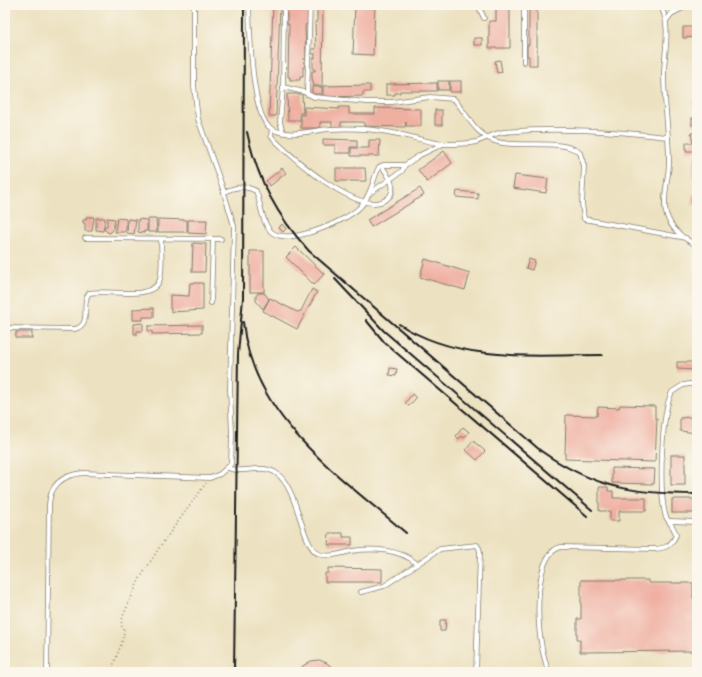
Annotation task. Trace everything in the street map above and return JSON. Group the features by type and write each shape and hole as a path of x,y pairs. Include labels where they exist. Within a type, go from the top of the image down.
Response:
{"lane":[{"path":"47,672 48,505 50,495 57,483 68,476 83,473 210,478 220,474 228,468 232,456 230,389 234,226 224,192 198,119 194,86 194,5"},
{"path":"249,5 258,101 261,115 272,129 283,132 300,132 331,128 361,130 393,133 433,143 444,144 464,144 503,132 578,130 667,137"},
{"path":"283,132 280,122 283,87 284,5"},
{"path":"308,94 310,5"},
{"path":"478,5 484,18"},
{"path":"524,5 524,62"},
{"path":"660,5 666,21 664,75 668,176 664,198 666,213 673,228 695,244 697,229"},
{"path":"666,21 678,5"},
{"path":"671,14 689,5"},
{"path":"283,87 314,97 367,102 392,102 430,97 454,99 464,110 473,127 492,140 568,147 577,150 582,156 584,166 582,204 584,219 686,238"},
{"path":"272,129 271,136 287,153 319,177 364,202 380,202 388,198 393,191 393,184 382,166"},
{"path":"369,193 402,171 405,165 420,155 444,144"},
{"path":"224,192 233,188 243,187 256,191 269,230 279,236 296,236 312,232 352,214 364,202 379,167 405,165"},
{"path":"85,238 221,239"},
{"path":"5,328 76,329 83,325 85,321 86,299 89,293 145,292 153,289 157,286 160,276 161,238"},
{"path":"211,303 213,240"},
{"path":"548,672 540,642 538,614 539,590 544,569 552,550 572,546 631,549 665,548 670,545 676,535 673,525 665,516 663,494 665,419 668,402 672,392 677,388 697,383"},
{"path":"228,468 236,471 271,470 277,473 284,481 301,516 308,542 318,554 326,556 361,550 388,551 398,553 412,559 416,563"},
{"path":"670,522 697,522"},
{"path":"361,592 384,586 416,563 440,549 476,545 479,548 476,672"}],"path":[{"path":"111,672 123,639 124,630 121,625 123,616 139,580 159,548 210,478"}],"building":[{"path":"273,5 280,5 276,116 269,116"},
{"path":"287,5 309,5 309,24 306,24 305,27 306,59 303,59 305,67 303,67 303,76 300,76 300,80 290,80 290,77 288,77 289,24 287,24"},
{"path":"317,5 323,5 322,86 314,86 312,78 312,71 315,71 315,69 313,69 313,58 315,58 315,54 312,54 312,49 316,49 315,22 317,22"},
{"path":"355,5 375,5 373,55 353,54"},
{"path":"496,5 510,5 510,48 489,48 489,21 496,21"},
{"path":"529,5 537,5 537,65 529,65 529,56 527,56 527,45 529,45"},
{"path":"683,27 697,27 697,37 683,38"},
{"path":"474,38 482,38 482,45 474,45"},
{"path":"695,43 697,43 697,62 695,62"},
{"path":"500,60 502,72 497,73 495,61"},
{"path":"438,81 449,81 449,90 438,90"},
{"path":"450,81 461,81 461,92 450,92"},
{"path":"437,83 437,91 400,91 400,93 395,93 395,95 386,95 386,84"},
{"path":"370,85 370,92 363,92 363,96 323,97 323,86"},
{"path":"312,87 322,87 322,94 312,94"},
{"path":"287,94 302,94 303,113 300,113 300,120 288,120"},
{"path":"693,100 697,100 697,107 693,107"},
{"path":"304,107 339,109 339,107 349,107 349,114 375,114 375,108 421,109 421,126 406,126 406,122 405,127 364,126 364,122 341,122 341,127 332,127 332,122 320,122 320,128 301,128 301,115 304,115"},
{"path":"435,110 442,110 442,125 435,125"},
{"path":"692,118 697,118 697,125 692,125"},
{"path":"695,129 697,129 697,151 686,151 686,143 693,143 691,133 695,133"},
{"path":"323,139 357,140 357,147 350,147 350,153 335,153 335,145 323,145"},
{"path":"369,140 380,140 379,156 351,156 351,148 369,148"},
{"path":"444,151 452,163 427,182 418,170"},
{"path":"693,160 697,160 697,177 693,177"},
{"path":"282,168 286,173 270,186 266,181"},
{"path":"336,168 365,168 366,181 336,181"},
{"path":"515,175 548,179 546,193 513,188"},
{"path":"420,188 424,195 371,227 367,220"},
{"path":"457,191 478,193 478,199 456,197"},
{"path":"692,195 697,195 697,205 692,205"},
{"path":"86,217 94,217 92,231 85,231 85,223 83,223 83,220 86,220"},
{"path":"96,218 105,218 103,231 96,230"},
{"path":"107,218 115,219 113,230 110,233 104,229 105,226 107,226"},
{"path":"117,218 126,219 126,230 124,232 115,232"},
{"path":"128,219 136,220 134,234 127,233"},
{"path":"138,219 147,220 147,231 144,231 144,233 138,232"},
{"path":"148,219 156,219 157,232 148,232"},
{"path":"158,219 187,220 187,232 158,232"},
{"path":"188,220 207,220 206,234 188,233"},
{"path":"282,224 286,229 283,232 279,228"},
{"path":"193,243 206,244 205,272 192,272"},
{"path":"296,247 324,274 314,285 286,257"},
{"path":"250,251 264,251 264,292 250,292"},
{"path":"425,259 470,273 465,290 420,277"},
{"path":"529,259 535,261 532,270 526,268"},
{"path":"190,283 203,283 203,310 171,312 170,295 189,296"},
{"path":"312,289 317,292 297,329 263,311 270,298 297,312 301,311"},
{"path":"258,293 264,293 269,299 263,309 256,301 256,296"},
{"path":"154,308 154,317 143,317 143,320 133,320 133,309"},
{"path":"143,323 143,331 137,331 137,334 134,334 134,324"},
{"path":"202,325 202,333 152,334 152,331 148,331 148,326"},
{"path":"16,332 32,332 32,338 16,338"},
{"path":"677,362 697,362 697,370 677,369"},
{"path":"390,368 397,369 396,376 389,375"},
{"path":"412,394 416,398 409,406 405,403"},
{"path":"620,405 655,406 655,418 657,418 655,462 565,459 566,415 597,416 598,407 619,408"},
{"path":"697,417 697,433 680,431 680,418"},
{"path":"463,427 469,432 464,438 461,436 459,439 456,436"},
{"path":"473,441 485,451 477,460 466,450"},
{"path":"671,455 685,455 685,485 671,485"},
{"path":"612,468 655,469 654,484 612,483"},
{"path":"599,487 608,487 608,491 613,491 613,498 646,498 646,511 619,511 619,521 610,521 610,511 599,511"},
{"path":"672,499 697,499 697,513 672,513"},
{"path":"329,533 343,533 343,537 352,537 352,545 328,545"},
{"path":"328,568 382,569 382,582 325,582 325,573 328,573"},
{"path":"581,580 648,580 648,583 693,583 693,598 697,598 697,651 580,652 580,640 577,640 577,619 581,619"},
{"path":"440,620 446,620 445,631 440,631"},
{"path":"319,660 327,663 337,672 298,672 303,666 311,661"}],"railway":[{"path":"234,672 238,354 243,298 244,5"},
{"path":"247,132 256,166 270,196 287,224 309,251 541,451 579,473 597,481 615,486 634,490 674,494 697,494"},
{"path":"335,279 384,331 592,510"},
{"path":"366,320 385,343 587,516"},
{"path":"243,322 250,356 263,387 281,416 303,442 328,467 406,533"},
{"path":"399,324 422,337 446,345 472,351 498,354 550,356 602,355"}]}
